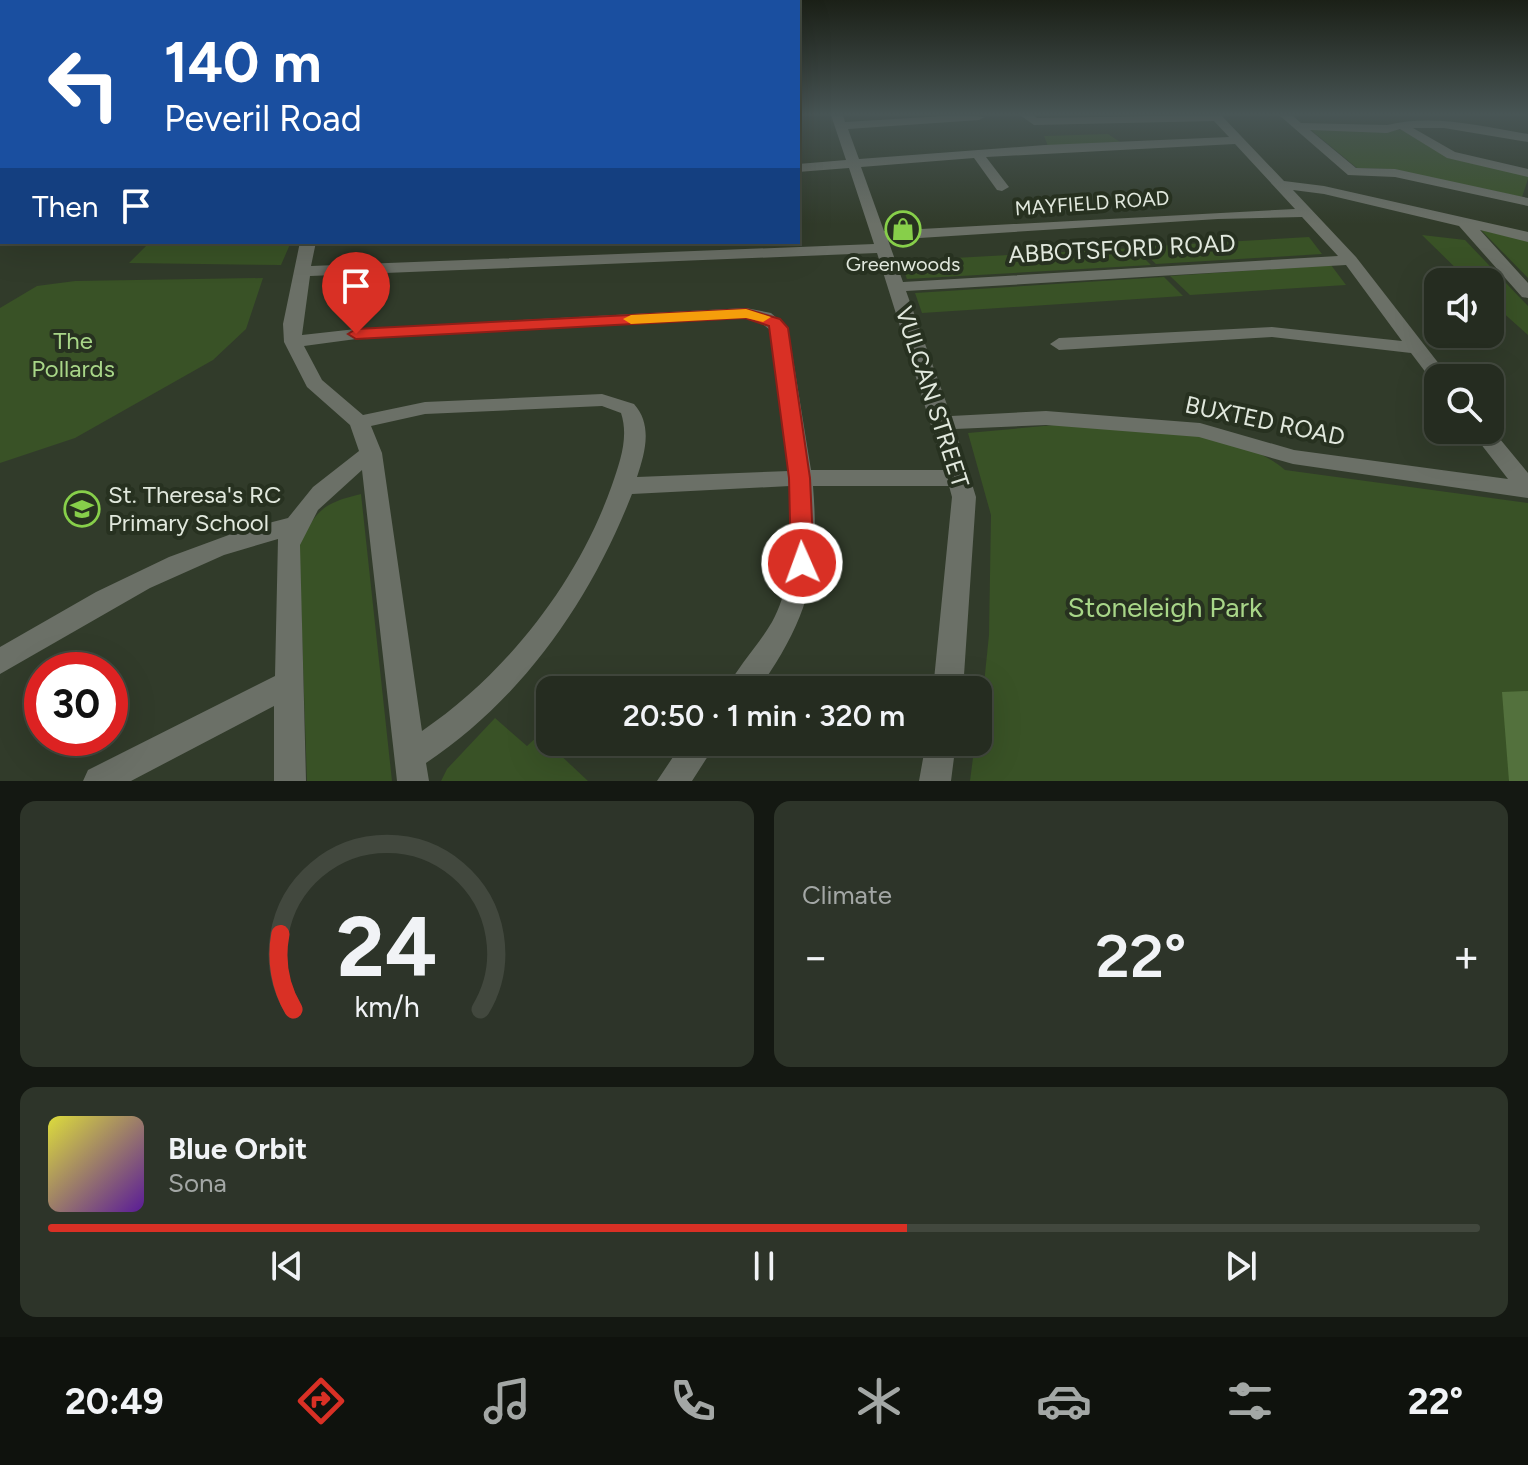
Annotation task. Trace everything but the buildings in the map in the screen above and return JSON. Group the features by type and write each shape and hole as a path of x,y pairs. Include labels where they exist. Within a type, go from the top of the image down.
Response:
{"street":[{"name":"VULCAN STREET","path":"849,151 943,423 964,497 949,676"},
{"path":"800,168 1021,151"},
{"path":"1250,151 1350,260 1429,364"},
{"path":"1328,151 1353,172 1395,173 1528,202"},
{"path":"1445,151 1528,173"},
{"path":"977,154 1002,187"},
{"path":"1281,185 1324,190 1528,237"},
{"name":"MAYFIELD ROAD","path":"305,271 882,242 1218,215 1308,213"},
{"path":"1464,222 1528,293"},
{"path":"308,244 305,271 292,324 293,342 314,383 359,422 371,453 412,768"},
{"name":"ABBOTSFORD ROAD","path":"896,287 1350,260"},
{"path":"293,342 356,334 746,313 765,317 779,328 800,478 802,563 788,617 750,676"},
{"path":"1059,344 1272,332 1416,348"},
{"path":"359,422 425,408 602,400 623,405 632,412 635,424 630,472 582,576 498,685 412,768"},
{"name":"BUXTED ROAD","path":"943,423 1046,418 1200,430 1293,457 1528,489"},
{"path":"1492,444 1528,489"},
{"path":"290,781 288,545 293,526 337,476 371,453"},
{"path":"624,486 800,478 960,478"},
{"path":"0,662 111,594 241,536 293,526"},
{"path":"99,781 288,684"},
{"path":"673,781 692,756"},
{"path":"935,781 939,756"}],"green space":[{"path":"1337,151 1438,151 1448,158 1528,175 1528,179 1522,197 1390,169 1357,168"},
{"path":"1481,230 1528,241 1528,278"},
{"path":"1422,235 1465,240 1492,268 1456,268"},
{"path":"1309,237 1322,254 1156,264 1138,247"},
{"path":"148,244 290,244 281,265 129,263"},
{"path":"1134,248 1151,265 907,279 900,261"},
{"path":"1331,265 1346,285 1190,295 1170,276"},
{"path":"1164,277 1183,296 922,313 915,293"},
{"name":"The Pollards","path":"263,278 246,329 213,360 75,438 0,463 0,308 37,286 75,281"},
{"path":"1504,281 1528,306 1528,335 1504,314"},
{"name":"Stoneleigh Park","path":"1055,425 1176,432 1236,444 1262,455 1285,470 1528,503 1528,781 970,781 973,756 992,756 992,676 985,676 989,635 991,515 968,433"},
{"path":"361,494 392,781 307,781 299,545 322,510"},
{"path":"1528,691 1528,781 1509,781 1502,692"},
{"path":"495,718 527,746 536,738 536,756 561,756 588,781 441,781 447,769"}],"slow traffic":[{"path":"631,319 746,313 763,317"}],"place":[{"name":"Greenwoods","path":"903,229"},
{"name":"St. Theresa's RC Primary School","path":"82,509"}],"route":[{"path":"356,334 746,313 775,322 779,328 800,478 802,563"}]}
